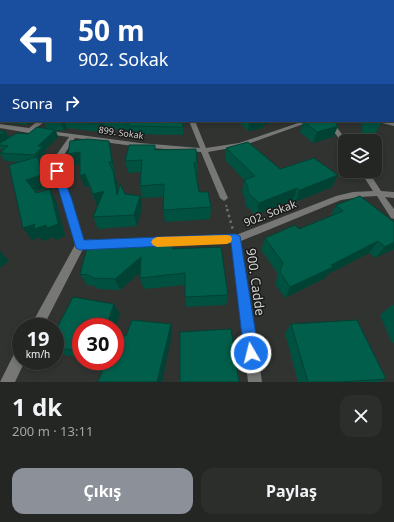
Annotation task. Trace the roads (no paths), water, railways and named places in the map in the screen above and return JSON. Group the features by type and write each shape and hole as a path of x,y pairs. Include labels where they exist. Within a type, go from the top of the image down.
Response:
{"street":[{"path":"18,138 41,122"},
{"path":"192,122 224,198"},
{"name":"899. Sokak","path":"0,126 140,145 205,150 240,145 306,122"},
{"path":"330,122 338,134"},
{"path":"41,318 80,245 68,200 54,164 73,136"},
{"path":"368,178 394,216"},
{"name":"902. Sokak","path":"80,245 236,239 339,198 356,194 378,193 394,195"},
{"name":"900. Cadde","path":"236,239 255,382"},
{"path":"7,382 13,370"}]}
